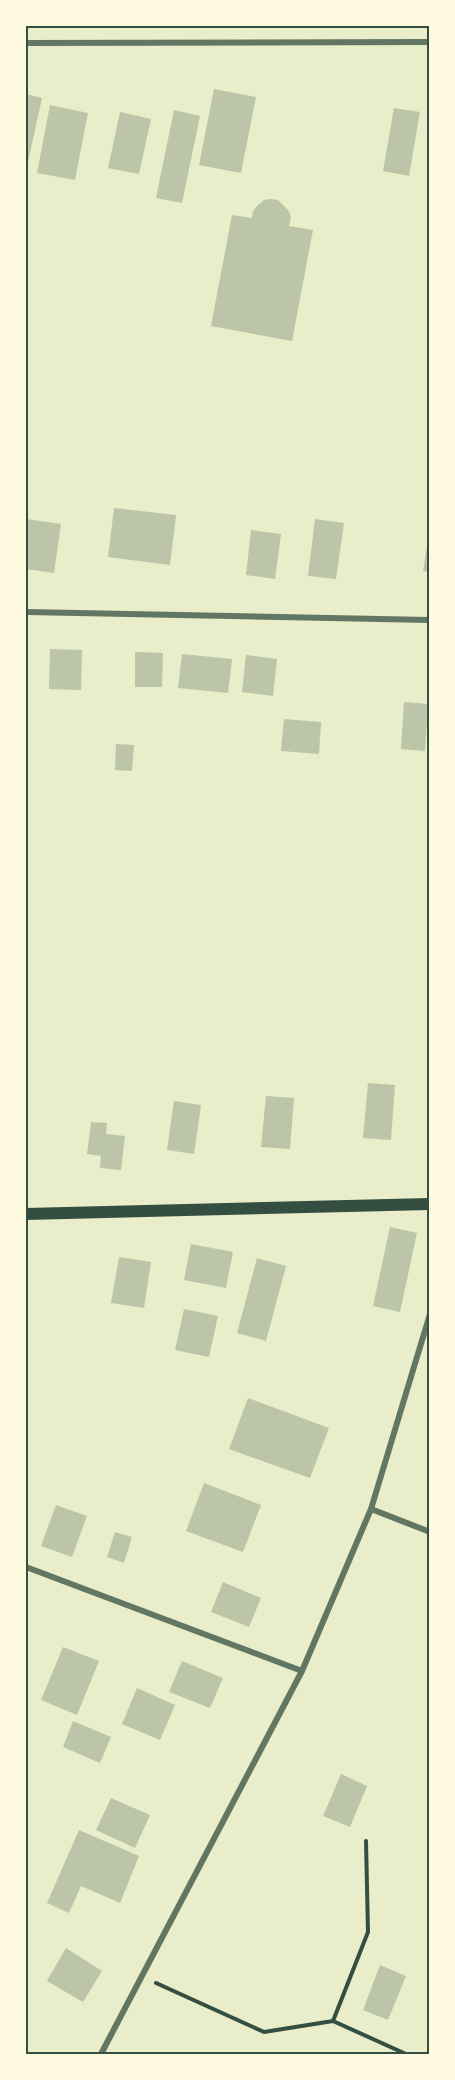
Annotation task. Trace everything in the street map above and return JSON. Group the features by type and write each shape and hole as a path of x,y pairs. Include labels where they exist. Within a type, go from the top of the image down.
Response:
{"main road":[{"path":"26,1215 429,1204"}],"street":[{"path":"26,43 429,42"},
{"path":"26,612 429,620"},
{"path":"101,2055 302,1671 370,1509 429,1314"},
{"path":"370,1509 429,1532"},
{"path":"26,1567 302,1671"}],"path":[{"path":"333,2021 368,1932 366,1841"},
{"path":"142,1976 264,2032 333,2021 406,2055"}],"building":[{"path":"214,89 256,97 241,173 199,165"},
{"path":"26,94 42,98 28,162 26,162"},
{"path":"50,105 88,113 75,180 37,173"},
{"path":"394,108 420,112 409,176 383,171"},
{"path":"174,110 200,116 182,203 156,198"},
{"path":"120,112 151,119 139,174 108,168"},
{"path":"264,200 278,200 289,211 291,218 289,226 313,230 292,341 211,326 232,215 252,218 253,211 258,205"},
{"path":"114,508 176,515 170,565 108,557"},
{"path":"26,519 61,524 54,573 26,569"},
{"path":"315,519 344,523 336,579 308,576"},
{"path":"251,530 281,534 275,579 246,575"},
{"path":"428,540 430,540 430,572 423,571"},
{"path":"50,649 82,650 81,690 49,689"},
{"path":"135,652 163,653 162,687 135,687"},
{"path":"182,654 232,659 228,693 178,688"},
{"path":"246,655 277,659 273,696 242,692"},
{"path":"404,702 428,704 425,751 401,749"},
{"path":"284,719 321,722 319,754 281,751"},
{"path":"116,744 134,745 132,771 115,770"},
{"path":"368,1083 395,1085 391,1140 363,1138"},
{"path":"266,1096 294,1098 290,1149 261,1147"},
{"path":"174,1101 201,1105 194,1154 167,1150"},
{"path":"91,1122 107,1123 106,1134 125,1136 121,1170 100,1168 101,1156 87,1154"},
{"path":"390,1227 417,1233 400,1312 373,1306"},
{"path":"191,1244 233,1252 226,1288 184,1280"},
{"path":"119,1257 151,1262 144,1308 111,1303"},
{"path":"257,1258 286,1266 266,1341 237,1333"},
{"path":"184,1309 218,1316 209,1357 175,1350"},
{"path":"248,1398 329,1428 310,1478 229,1449"},
{"path":"204,1483 261,1505 243,1552 186,1531"},
{"path":"56,1505 87,1516 72,1557 41,1546"},
{"path":"115,1532 132,1537 124,1563 107,1557"},
{"path":"223,1582 261,1598 249,1627 211,1612"},
{"path":"63,1647 99,1661 77,1715 41,1700"},
{"path":"182,1661 223,1678 210,1708 169,1692"},
{"path":"137,1688 175,1705 160,1740 122,1724"},
{"path":"73,1721 111,1737 100,1763 63,1747"},
{"path":"341,1774 367,1786 350,1827 323,1816"},
{"path":"111,1798 150,1815 135,1848 96,1830"},
{"path":"79,1830 139,1856 120,1903 81,1886 69,1913 47,1903"},
{"path":"66,1948 102,1971 83,2002 47,1981"},
{"path":"380,1965 406,1976 388,2020 363,2010"}]}
